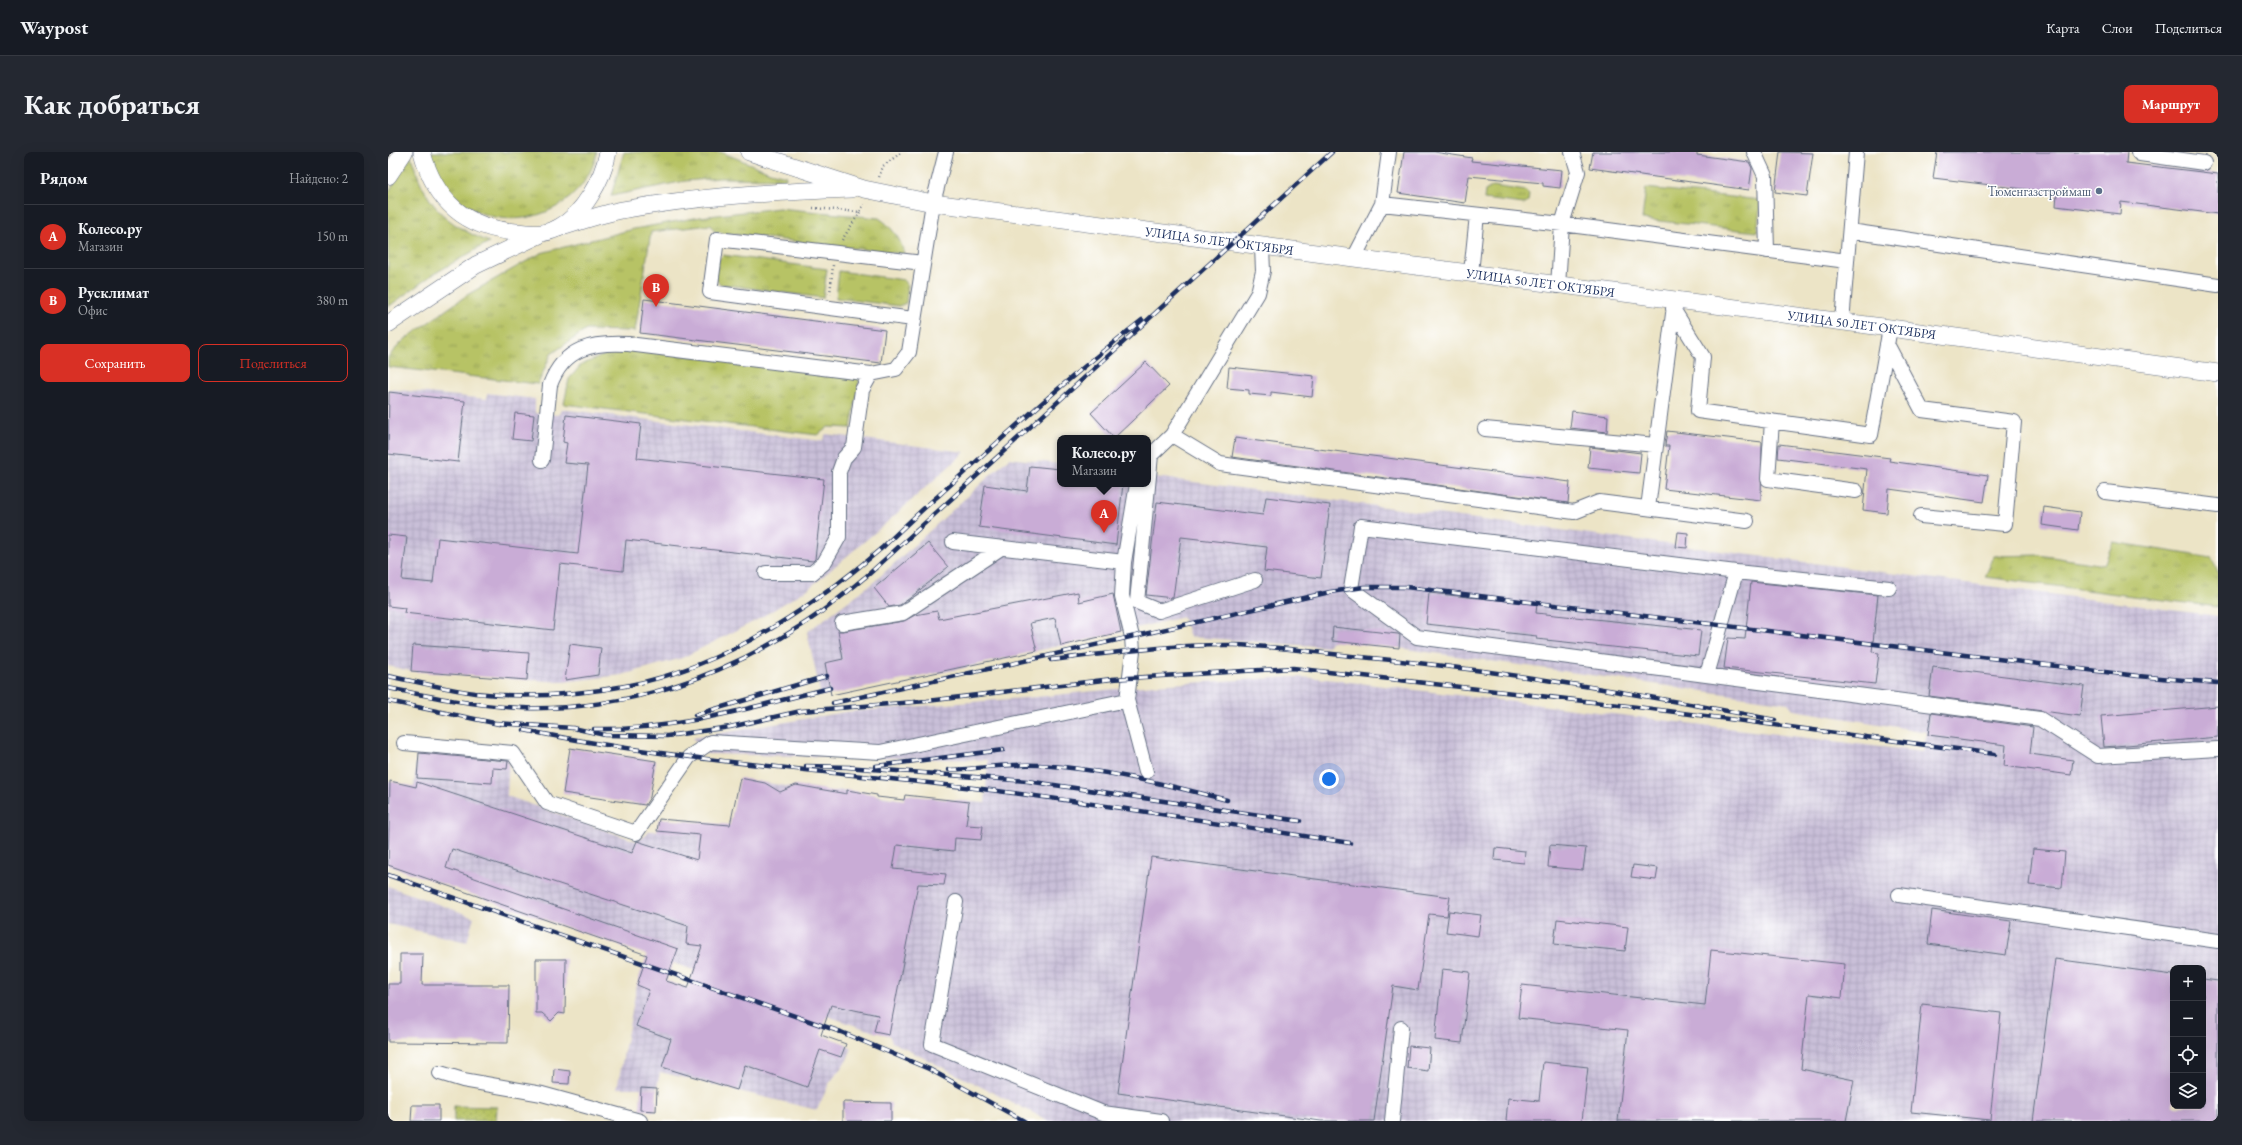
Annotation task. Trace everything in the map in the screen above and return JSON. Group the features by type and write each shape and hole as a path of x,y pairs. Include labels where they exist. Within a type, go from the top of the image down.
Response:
{"main road":[{"path":"388,176 404,152"},
{"path":"422,152 436,188 458,212 471,220 491,228 540,234"},
{"path":"558,228 588,199 597,186 605,169 608,152"},
{"path":"749,152 868,190"},
{"path":"388,324 476,265 540,234 621,210 763,193 868,190"},
{"name":"УЛИЦА 50 ЛЕТ ОКТЯБРЯ","path":"868,190 933,203 1471,273 1674,305 1842,322 1888,336 2218,373"}],"street":[{"path":"542,460 550,385 560,365 569,357 590,345 602,343 628,344 871,374 896,369 908,352 933,203 946,152"},
{"path":"1354,258 1382,204 1389,152"},
{"path":"1558,286 1562,224 1578,172 1572,152"},
{"path":"1754,152 1765,176 1767,251"},
{"path":"1842,322 1856,152"},
{"path":"2138,152 2140,154 2204,163"},
{"path":"1382,204 1562,224 1847,261"},
{"path":"1471,273 1477,215"},
{"path":"1850,231 2218,285"},
{"path":"913,319 710,292 718,239 923,263"},
{"path":"1151,457 1172,435 1258,293 1263,271 1262,247"},
{"path":"1648,508 1674,305"},
{"path":"1674,305 1703,357 1698,411 1871,435 1888,336"},
{"path":"1888,336 1922,410 2014,422 2005,524 1921,516"},
{"path":"766,573 812,573 824,563 839,537 839,472 844,458 854,447 862,390 871,374"},
{"path":"1772,421 1768,480 1856,491"},
{"path":"1485,429 1656,445"},
{"path":"1172,435 1220,464 1574,512 1599,502 1747,521"},
{"path":"1136,487 1124,562 1122,596 1131,625 1133,651 1127,700 1146,772"},
{"path":"1147,487 1137,602 1159,611 1255,580"},
{"path":"2105,492 2218,506"},
{"path":"1889,588 1736,572 1361,526 1351,588 1417,637 2040,719 2098,756 2218,749"},
{"path":"953,542 1124,562"},
{"path":"842,624 903,613 1001,548"},
{"path":"1707,675 1736,572"},
{"path":"404,743 513,753 547,802 636,833 689,757 711,742 880,752 1127,700"},
{"path":"1899,895 2218,941"},
{"path":"956,902 932,1044 1103,1113 1161,1121"},
{"path":"1392,1121 1401,1028"},
{"path":"440,1073 463,1080 536,1092 640,1121"}],"path":[{"path":"808,207 860,212 868,190 883,166 902,152"}],"shaded area":[{"path":"389,389 487,399 487,393 535,399 535,413 559,415 561,409 822,441 826,434 965,452 884,525 808,589 755,621 682,658 622,675 562,682 411,671 388,666"},
{"path":"1009,458 1057,464 1057,487 1151,487 1151,476 2218,616 2218,1121 1049,1121 892,1042 889,1035 874,1032 388,865 388,781 414,787 417,749 509,756 507,796 636,841 644,837 648,831 657,831 659,819 730,825 740,778 791,787 806,787 832,791 847,790 904,800 905,795 985,803 988,760 707,754 693,738 845,712 1036,697 1153,685 1293,677 1318,678 1923,752 1927,732 1794,710 1788,703 1399,648 1332,641 1327,647 1190,637 1183,617 959,669 821,696 807,632 875,581"},
{"path":"388,886 474,917 467,942 388,924"},
{"path":"641,972 846,1044 852,1048 847,1060 829,1084 817,1110 660,1072 657,1088 617,1088 637,985"}],"green space":[{"path":"430,152 597,152 589,175 575,193 557,207 536,216 513,219 491,216 470,207 451,192 441,178"},
{"path":"624,152 721,152 770,172 786,176 786,179 720,178 685,181 611,196"},
{"path":"411,156 416,173 423,187 438,210 459,227 489,242 432,275 388,307 388,193"},
{"path":"1493,186 1526,191 1529,195 1528,201 1524,204 1484,199 1485,191"},
{"path":"1646,188 1761,200 1757,232 1642,219"},
{"path":"779,208 879,218 888,225 895,234 901,244 904,254 715,232 710,225 651,232 635,331 586,330 551,354 538,384 388,367 388,357 404,340 467,295 541,253 634,229 700,217"},
{"path":"723,255 827,269 823,298 720,284 715,278 718,260"},
{"path":"839,271 904,280 908,285 906,303 899,306 836,298"},
{"path":"620,348 860,376 851,428 828,427 818,435 564,404 569,379 581,365"},
{"path":"2113,542 2212,558 2218,573 2218,607 1985,577 1994,556 2039,555 2104,565"},
{"path":"454,1106 497,1107 496,1121 454,1121"}],"building":[{"path":"1404,152 1434,152 1472,158 1471,161 1562,170 1560,188 1543,186 1543,183 1469,176 1465,203 1398,193"},
{"path":"1593,152 1697,152 1697,155 1749,162 1752,168 1749,190 1590,168"},
{"path":"1780,152 1813,153 1807,196 1775,192"},
{"path":"1937,152 2127,152 2126,163 2218,174 2218,214 2121,202 2120,214 2056,206 2057,193 1933,178"},
{"path":"644,299 885,330 881,363 640,333"},
{"path":"1146,362 1169,386 1117,435 1111,435 1091,413"},
{"path":"1229,367 1314,376 1312,397 1271,392 1271,396 1249,394 1249,390 1227,388"},
{"path":"389,392 465,401 458,462 388,454"},
{"path":"1572,411 1608,416 1607,432 1570,428"},
{"path":"515,413 534,415 531,441 512,439"},
{"path":"566,415 641,424 637,458 824,479 815,559 813,561 626,540 623,571 560,564 553,630 404,613 405,608 388,606 388,535 407,537 402,580 433,583 438,538 578,554 588,465 564,463 567,443 563,442"},
{"path":"1667,431 1762,442 1761,500 1664,489 1669,446 1665,446"},
{"path":"1235,438 1570,482 1568,503 1232,457"},
{"path":"1779,444 1890,458 1889,461 1988,475 1984,502 1889,489 1887,513 1863,510 1867,469 1778,458"},
{"path":"1590,447 1641,453 1639,473 1588,468"},
{"path":"1030,466 1057,469 1057,487 1123,487 1116,545 979,527 985,485 1027,491"},
{"path":"1266,497 1330,505 1321,578 1264,571 1267,547 1181,537 1173,598 1146,595 1157,502 1263,515"},
{"path":"2044,507 2080,512 2078,530 2042,525"},
{"path":"1678,532 1688,533 1687,548 1676,547"},
{"path":"928,543 948,567 900,605 889,607 874,588"},
{"path":"1751,582 1878,595 1872,652 1879,653 1875,684 1724,668 1728,638 1745,639"},
{"path":"1078,592 1079,602 1113,594 1121,632 1061,646 1055,618 1030,623 1037,651 831,695 825,663 843,659 838,631 904,621 915,615 937,611 939,619"},
{"path":"1429,593 1537,604 1536,613 1701,630 1698,656 1536,639 1537,636 1426,624"},
{"path":"1333,627 1398,634 1400,635 1399,648 1332,641"},
{"path":"570,644 601,648 598,675 565,680"},
{"path":"413,645 529,653 527,680 411,671"},
{"path":"1933,667 2084,686 2080,716 1929,696"},
{"path":"2218,706 2218,737 2104,747 2101,716"},
{"path":"1931,713 2033,727 2030,754 2073,760 2071,775 2004,766 2006,745 1928,735"},
{"path":"570,748 656,761 650,797 645,805 563,793"},
{"path":"419,753 508,761 507,769 493,768 492,783 417,778"},
{"path":"740,778 765,783 780,792 796,785 847,794 847,790 877,795 877,797 904,800 905,795 969,802 966,825 983,826 981,840 955,838 954,851 897,845 893,869 946,874 944,885 918,884 889,1035 874,1032 878,1015 831,1005 821,1035 846,1044 841,1057 820,1050 807,1087 745,1065 737,1090 662,1067 671,1039 636,1026 649,990 637,985 647,955 388,865 390,781 416,787 417,782 632,853 637,841 697,860 700,835 657,831 659,819 730,825","holes":["452,849 688,926 686,944 702,946 688,988 666,981 678,949 446,868"]},
{"path":"1550,845 1586,848 1583,870 1548,867"},
{"path":"1495,848 1525,851 1524,863 1494,860"},
{"path":"2033,849 2065,852 2062,888 2029,885"},
{"path":"1151,857 1450,897 1447,916 1429,914 1418,990 1393,986 1374,1121 1321,1121 1118,1093"},
{"path":"1633,865 1658,868 1656,880 1631,877"},
{"path":"1932,910 2011,921 2006,955 1928,944"},
{"path":"1449,911 1481,915 1478,936 1446,932"},
{"path":"1557,919 1628,927 1625,951 1554,944"},
{"path":"1711,950 1845,964 1842,998 1809,994 1801,1069 1854,1080 1846,1121 1618,1121 1628,1030 1518,1018 1522,985 1705,1005"},
{"path":"400,954 423,954 422,985 509,985 508,1043 388,1042 388,984 400,984"},
{"path":"536,959 566,959 565,1014 559,1013 551,1021 542,1013 536,1013"},
{"path":"2055,959 2170,975 2170,1109 2206,1109 2206,979 2218,981 2218,1121 2033,1121"},
{"path":"1442,969 1470,972 1462,1043 1435,1040"},
{"path":"1922,1004 2001,1013 1990,1120 1911,1112"},
{"path":"1409,1046 1430,1048 1428,1071 1407,1068"},
{"path":"1543,1062 1588,1067 1582,1121 1506,1121 1508,1098 1539,1101"},
{"path":"554,1069 570,1071 569,1084 553,1083"},
{"path":"641,1088 657,1089 656,1111 640,1110"},
{"path":"843,1102 891,1103 891,1121 843,1121"},
{"path":"412,1105 439,1105 439,1121 411,1121"}],"railway":[{"path":"388,688 455,701 505,707 559,708 596,704 668,688 703,676 770,644 820,613 869,574 1332,152"},
{"path":"388,676 475,693 493,695 550,695 588,692 625,686 696,666 730,651 795,614 855,570 883,547 924,508 1038,406 1142,320"},
{"path":"993,668 1330,592 1364,587 1406,587 2138,676 2218,683"},
{"path":"1051,660 1188,646 1234,645 1263,647 1404,661 1510,675 1616,691 1775,720"},
{"path":"833,703 997,667"},
{"path":"495,723 573,728 605,735 667,736 730,727 801,711 927,701 1112,679 1293,668 1637,707 1995,754"},
{"path":"695,715 827,676"},
{"path":"594,729 624,729 684,722 742,710 830,688"},
{"path":"388,701 499,724"},
{"path":"524,730 689,757 1013,793 1110,806 1350,843"},
{"path":"876,766 1003,750"},
{"path":"949,770 1016,765 1063,767 1134,778 1227,800"},
{"path":"806,766 850,767"},
{"path":"846,767 1027,781 1300,821"},
{"path":"388,875 841,1032 929,1069 1024,1121"}],"place":[{"name":"Тюменгазстроймаш","path":"2099,191"},
{"name":"Русклимат","path":"656,307"},
{"name":"Колесо.ру","path":"1104,533"}]}
